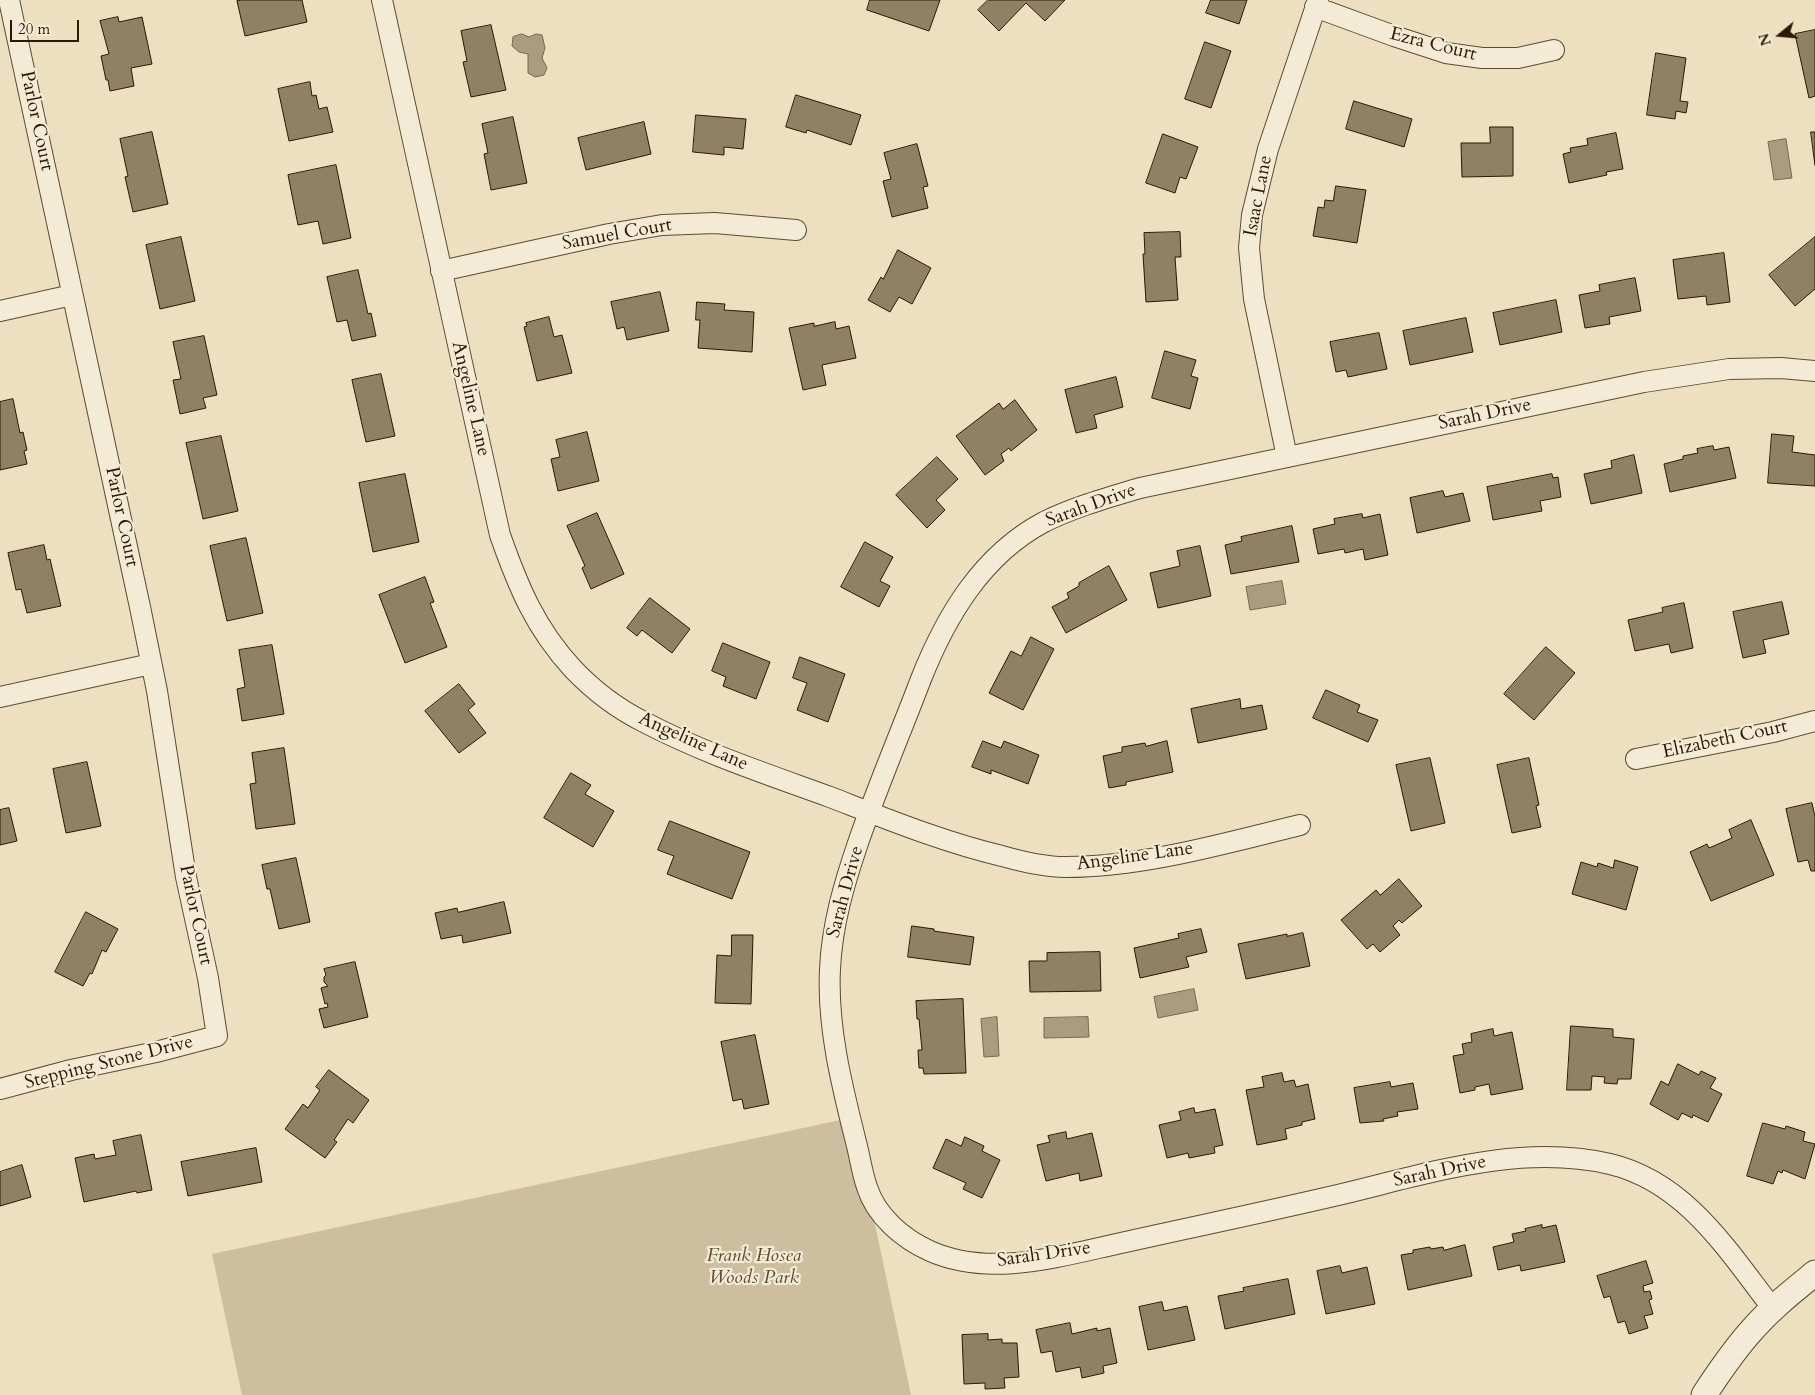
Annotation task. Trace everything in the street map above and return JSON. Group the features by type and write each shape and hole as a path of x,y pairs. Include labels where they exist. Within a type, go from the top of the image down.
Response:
{"street":[{"name":"Parlor Court","path":"9,0 151,664 186,877 208,978 217,1036"},
{"name":"Angeline Lane","path":"382,0 500,535 524,599 552,644 574,670 600,693 643,722 690,744 965,848 1032,864 1066,867 1117,864 1169,855 1300,825"},
{"name":"Ezra Court","path":"1316,4 1394,36 1446,53 1482,58 1518,58 1554,50"},
{"name":"Isaac Lane","path":"1287,457 1254,299 1249,248 1252,215 1268,149 1316,4"},
{"name":"Samuel Court","path":"441,271 609,234 662,225 715,223 796,230"},
{"path":"0,311 72,295"},
{"name":"Sarah Drive","path":"1773,1308 1707,1224 1681,1200 1652,1181 1621,1167 1554,1156 1520,1157 1452,1168 1046,1259 995,1264 961,1261 929,1251 914,1243 887,1221 868,1191 850,1118 832,1025 830,974 832,940 842,890 869,812 927,664 958,603 978,576 1002,552 1043,523 1090,503 1140,488 1644,382 1729,370 1781,368 1815,371"},
{"path":"0,697 151,664"},
{"name":"Elizabeth Court","path":"1636,759 1773,732 1815,721"},
{"name":"Stepping Stone Drive","path":"0,1089 71,1070 156,1052 217,1036"},
{"path":"1704,1395 1731,1355 1752,1329 1773,1308 1815,1273"}],"green space":[{"name":"Frank Hosea Woods Park","path":"850,1118 868,1191 911,1395 242,1395 212,1254"}],"shaded area":[{"path":"522,34 529,37 536,34 542,35 545,48 542,58 547,68 544,75 535,77 528,73 528,54 519,52 512,46 513,37"},
{"path":"1786,139 1792,178 1774,180 1768,142"},
{"path":"1282,581 1286,604 1250,610 1246,587"},
{"path":"1194,989 1198,1010 1158,1018 1154,997"},
{"path":"997,1017 999,1056 984,1057 981,1019"},
{"path":"1088,1017 1089,1037 1044,1038 1044,1018"}],"building":[{"path":"302,0 307,22 245,36 237,1"},
{"path":"870,0 940,0 929,31 867,10"},
{"path":"988,0 1065,0 1045,21 1026,3 999,31 978,10"},
{"path":"1211,0 1247,0 1239,24 1206,13"},
{"path":"118,17 119,22 142,17 152,64 131,68 134,86 110,91 101,56 109,54 100,21"},
{"path":"491,25 506,90 471,97 463,62 467,61 461,31"},
{"path":"1815,30 1815,96 1809,98 1795,34"},
{"path":"1205,42 1231,51 1211,108 1185,99"},
{"path":"1656,53 1686,58 1680,101 1688,102 1686,113 1676,111 1675,119 1647,115"},
{"path":"310,82 312,96 316,95 319,109 327,107 333,132 289,141 278,89"},
{"path":"796,95 861,115 851,145 807,130 806,133 786,127"},
{"path":"1354,101 1412,119 1404,147 1346,129"},
{"path":"696,115 746,119 743,149 724,147 724,155 693,152"},
{"path":"513,117 527,183 491,190 484,154 488,153 482,124"},
{"path":"644,122 651,154 586,170 578,138"},
{"path":"1490,127 1513,127 1513,176 1462,177 1461,143 1490,143"},
{"path":"152,132 168,204 133,212 125,177 128,176 120,139"},
{"path":"1811,132 1815,132 1815,165"},
{"path":"1616,133 1623,169 1606,172 1607,175 1569,183 1563,154 1571,152 1570,148 1588,145 1587,139"},
{"path":"1163,134 1198,147 1186,179 1180,177 1175,193 1146,183"},
{"path":"917,144 928,186 923,187 928,208 892,217 883,181 891,179 884,153"},
{"path":"336,165 351,238 323,244 318,221 298,225 288,175"},
{"path":"1336,186 1366,190 1357,243 1313,236 1318,207 1324,208 1325,200 1333,201"},
{"path":"1180,232 1181,257 1175,257 1178,300 1146,302 1143,254 1145,254 1144,233"},
{"path":"181,237 195,301 160,309 146,245"},
{"path":"1815,237 1815,289 1795,306 1769,275"},
{"path":"898,250 931,268 912,304 899,297 890,312 868,300 881,277 883,279"},
{"path":"1724,253 1730,302 1707,305 1706,296 1678,299 1673,260"},
{"path":"358,270 368,314 371,313 376,336 352,341 347,320 337,322 327,277"},
{"path":"1635,278 1641,311 1609,317 1610,324 1585,328 1579,295 1600,291 1599,285"},
{"path":"660,292 669,331 627,340 624,327 617,329 611,302"},
{"path":"1556,300 1562,332 1500,345 1493,313"},
{"path":"697,302 725,304 724,310 754,312 752,352 698,348 700,320 696,320"},
{"path":"549,317 554,337 562,335 572,373 537,381 524,327 527,326 526,323"},
{"path":"1466,318 1473,352 1410,365 1403,331"},
{"path":"835,322 836,329 849,326 856,358 822,365 826,385 803,390 789,328 814,323 814,326"},
{"path":"1379,333 1387,369 1348,377 1346,370 1336,372 1330,342"},
{"path":"204,336 217,395 203,398 206,408 180,414 173,380 181,379 173,342"},
{"path":"1165,351 1196,360 1191,376 1198,378 1190,409 1152,398"},
{"path":"381,374 395,436 366,442 352,380"},
{"path":"1116,377 1123,407 1094,415 1097,428 1076,433 1065,390"},
{"path":"13,399 20,433 23,432 27,450 24,451 27,464 0,470 0,402"},
{"path":"1015,400 1037,430 1011,451 1009,448 1001,454 1004,461 985,475 956,436 999,403 1003,409"},
{"path":"587,432 599,481 558,491 551,459 560,457 556,440"},
{"path":"1772,434 1794,436 1792,452 1815,455 1815,486 1768,483"},
{"path":"221,436 238,511 203,519 186,443"},
{"path":"1713,446 1714,450 1729,447 1736,478 1670,492 1664,464 1683,459 1683,456 1698,453 1697,449"},
{"path":"1634,455 1642,493 1591,504 1584,474 1612,468 1611,461"},
{"path":"937,457 958,479 936,500 945,510 927,528 896,495"},
{"path":"405,474 419,542 373,552 359,483"},
{"path":"1552,474 1553,478 1558,477 1561,497 1540,501 1542,511 1493,520 1487,487"},
{"path":"1443,491 1445,497 1463,493 1470,521 1417,533 1410,498"},
{"path":"597,513 624,574 591,589 582,568 585,566 567,526"},
{"path":"1362,514 1363,518 1380,514 1388,555 1365,560 1363,549 1345,553 1344,549 1318,554 1313,529 1335,524 1334,519"},
{"path":"1292,526 1299,562 1231,574 1225,545 1242,541 1241,537"},
{"path":"246,538 263,613 227,621 210,546"},
{"path":"865,542 893,557 880,581 890,586 879,607 841,587"},
{"path":"44,545 47,560 50,559 61,606 27,613 21,589 16,590 8,553"},
{"path":"1200,546 1211,596 1158,608 1150,573 1180,566 1177,551"},
{"path":"1109,566 1127,600 1066,633 1052,607 1069,598 1067,593 1079,586 1079,583"},
{"path":"425,577 434,602 430,603 447,647 405,663 379,595"},
{"path":"650,598 690,629 672,653 642,630 637,636 627,628"},
{"path":"1782,602 1789,634 1763,640 1766,653 1743,658 1733,612"},
{"path":"1684,603 1693,648 1671,653 1669,644 1635,651 1628,620 1663,612 1662,608"},
{"path":"1031,637 1054,649 1023,710 989,693 1011,651 1021,656"},
{"path":"723,643 770,662 756,699 723,686 726,677 712,671"},
{"path":"272,645 284,714 242,721 237,689 245,687 239,650"},
{"path":"1546,647 1575,673 1534,720 1504,694"},
{"path":"800,657 845,674 828,722 797,710 807,683 793,678"},
{"path":"459,684 475,704 468,710 486,733 459,753 425,711"},
{"path":"1326,690 1360,705 1357,712 1378,720 1368,742 1313,718"},
{"path":"1240,699 1241,709 1262,705 1267,729 1198,743 1191,709"},
{"path":"983,741 1001,748 1004,741 1039,755 1028,784 991,770 991,774 972,767"},
{"path":"1167,741 1173,772 1126,782 1126,785 1109,788 1103,756 1122,752 1122,747 1145,743 1146,746"},
{"path":"284,748 295,824 256,829 250,784 256,783 252,753"},
{"path":"1430,758 1445,823 1411,831 1396,765"},
{"path":"1529,758 1539,805 1536,806 1541,827 1512,833 1497,765"},
{"path":"87,762 101,826 66,833 53,769"},
{"path":"571,773 591,785 585,794 614,811 593,847 544,818"},
{"path":"1812,803 1815,817 1815,871 1811,871 1808,860 1798,862 1786,809"},
{"path":"9,808 17,841 0,845 0,810"},
{"path":"1751,820 1774,875 1711,901 1690,852 1707,844 1709,848 1732,838 1729,830"},
{"path":"670,821 750,852 732,899 667,874 674,856 658,850"},
{"path":"296,858 310,922 279,929 270,889 267,889 262,865"},
{"path":"1615,860 1638,867 1626,910 1572,894 1581,862 1597,867 1598,863 1613,868"},
{"path":"1399,879 1422,906 1402,923 1399,920 1393,926 1400,935 1380,952 1373,944 1367,949 1341,920 1376,890 1380,895"},
{"path":"504,902 511,933 463,943 462,935 441,939 435,913 457,908 458,912"},
{"path":"86,912 118,929 106,952 102,950 92,974 90,973 83,986 55,972"},
{"path":"912,926 974,937 970,965 908,957"},
{"path":"1201,929 1207,952 1186,957 1189,967 1140,978 1134,948 1179,938 1178,934"},
{"path":"1303,933 1310,966 1246,979 1238,944 1287,934 1287,936"},
{"path":"732,935 753,935 751,1004 715,1003 717,955 731,956"},
{"path":"1100,952 1101,991 1030,992 1029,961 1047,961 1047,953"},
{"path":"355,962 368,1017 324,1028 319,1009 328,1007 327,1003 325,1004 321,988 328,986 324,982 326,975 324,969"},
{"path":"963,999 966,1073 924,1074 923,1068 919,1068 918,1050 922,1050 916,1001"},
{"path":"1571,1026 1613,1029 1613,1037 1634,1039 1631,1079 1618,1079 1617,1084 1604,1083 1605,1077 1592,1076 1591,1090 1567,1090"},
{"path":"1493,1029 1494,1036 1512,1032 1523,1089 1491,1095 1489,1084 1475,1087 1475,1090 1460,1093 1453,1056 1464,1054 1462,1044 1472,1042 1471,1034"},
{"path":"755,1035 769,1104 744,1109 742,1099 733,1101 721,1042"},
{"path":"1678,1064 1699,1075 1701,1071 1716,1078 1710,1088 1722,1094 1708,1122 1693,1115 1692,1118 1682,1113 1678,1120 1650,1104 1661,1081 1668,1085"},
{"path":"329,1070 369,1100 353,1123 348,1119 334,1140 337,1142 325,1158 285,1129 303,1104 308,1108 320,1090 316,1087"},
{"path":"1282,1073 1284,1082 1294,1080 1296,1087 1308,1084 1315,1119 1302,1122 1302,1125 1285,1129 1287,1139 1257,1145 1246,1090 1264,1087 1262,1077"},
{"path":"1390,1082 1391,1087 1413,1083 1418,1109 1397,1112 1398,1116 1383,1119 1384,1121 1360,1123 1354,1088"},
{"path":"1194,1108 1195,1113 1215,1109 1223,1145 1214,1147 1215,1153 1189,1158 1188,1153 1167,1158 1159,1125 1181,1120 1179,1112"},
{"path":"1763,1123 1785,1129 1786,1126 1805,1132 1803,1141 1815,1144 1805,1179 1783,1170 1782,1173 1778,1171 1773,1184 1747,1176"},
{"path":"1066,1132 1067,1139 1092,1133 1102,1176 1080,1181 1079,1173 1046,1181 1037,1145 1050,1142 1048,1136"},
{"path":"141,1135 152,1190 137,1193 136,1191 84,1202 75,1158 94,1154 95,1159 116,1155 113,1141"},
{"path":"965,1137 984,1146 982,1151 1000,1160 982,1198 963,1189 966,1183 933,1168 946,1139 961,1146"},
{"path":"256,1148 262,1182 188,1196 181,1162"},
{"path":"22,1165 31,1197 0,1206 0,1172"},
{"path":"1542,1225 1542,1228 1556,1225 1565,1262 1521,1271 1520,1265 1498,1270 1493,1247 1514,1242 1512,1234"},
{"path":"1465,1245 1472,1276 1408,1290 1401,1255 1413,1253 1413,1250 1430,1247 1431,1249 1443,1247 1444,1250"},
{"path":"1646,1261 1653,1283 1643,1286 1644,1292 1650,1291 1652,1299 1649,1300 1653,1314 1644,1316 1648,1328 1629,1334 1625,1321 1618,1323 1610,1296 1604,1298 1597,1276"},
{"path":"1340,1266 1342,1273 1367,1267 1375,1304 1326,1314 1317,1271"},
{"path":"1288,1279 1295,1314 1225,1329 1218,1296 1244,1291 1243,1288"},
{"path":"1162,1302 1164,1311 1187,1306 1195,1340 1148,1350 1139,1307"},
{"path":"1070,1323 1072,1334 1097,1328 1097,1331 1110,1328 1117,1363 1103,1366 1104,1373 1082,1378 1080,1367 1056,1372 1052,1351 1041,1353 1036,1330"},
{"path":"988,1334 988,1340 1002,1339 1002,1343 1017,1343 1019,1377 1004,1378 1005,1388 985,1389 985,1383 964,1384 962,1335"}]}
